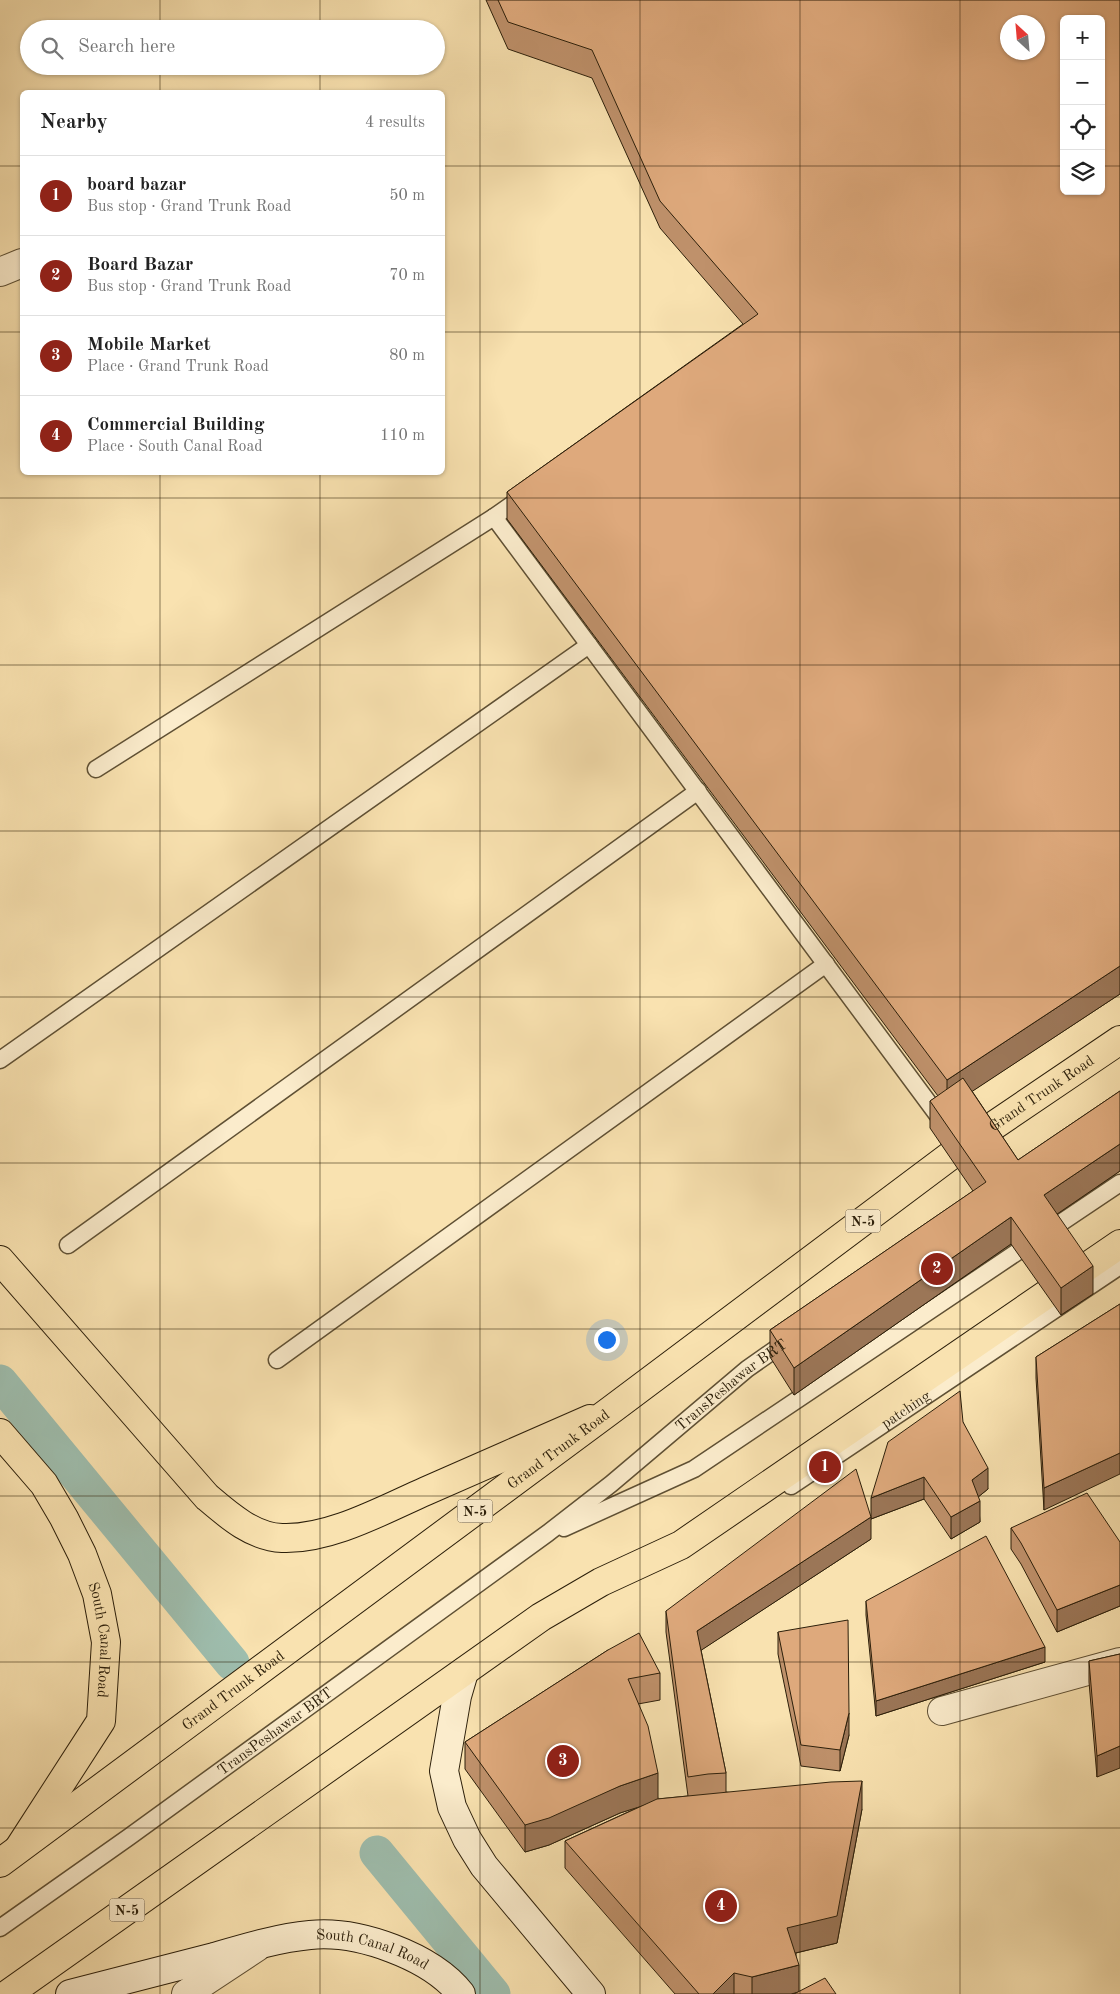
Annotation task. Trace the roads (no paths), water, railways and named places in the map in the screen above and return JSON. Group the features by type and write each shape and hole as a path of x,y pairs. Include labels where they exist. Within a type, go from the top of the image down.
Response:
{"main road":[{"path":"0,272 20,264"},
{"name":"Grand Trunk Road","path":"9,1857 962,1147 1120,1040"},
{"name":"N-5","path":"8,1994 387,1727 460,1684 541,1617 601,1582 681,1545 1120,1244"},
{"path":"0,1260 207,1497 231,1517 254,1531 281,1538 318,1534 360,1519 611,1410"},
{"name":"South Canal Road","path":"0,1433 44,1484 64,1518 82,1554 97,1594 106,1642 101,1721 9,1857"},
{"path":"942,1711 1120,1662"},
{"path":"460,1684 444,1771 452,1807 467,1839 484,1866 591,1994"},
{"name":"South Canal Road","path":"70,1994 263,1944 311,1935 344,1935 382,1943 427,1965 462,1994"},
{"path":"186,1994 263,1944"}],"lane":[{"path":"96,769 494,517 535,488"},
{"path":"494,517 962,1147"},
{"path":"0,1060 589,645"},
{"path":"68,1245 698,791"},
{"path":"277,1360 826,964"},
{"name":"TransPeshawar BRT","path":"548,1533 570,1526 694,1469 1120,1183"},
{"name":"patching","path":"690,1553 1120,1266"},
{"name":"TransPeshawar BRT","path":"0,1928 548,1533 612,1484 747,1369 796,1335"}],"waterway":[{"path":"0,1382 232,1663"},
{"path":"377,1853 493,1994"}],"place":[{"name":"Board Bazar","path":"937,1269"},
{"name":"board bazar","path":"825,1467"},
{"name":"Mobile Market","path":"563,1761"},
{"name":"Commercial Building","path":"721,1906"}]}
